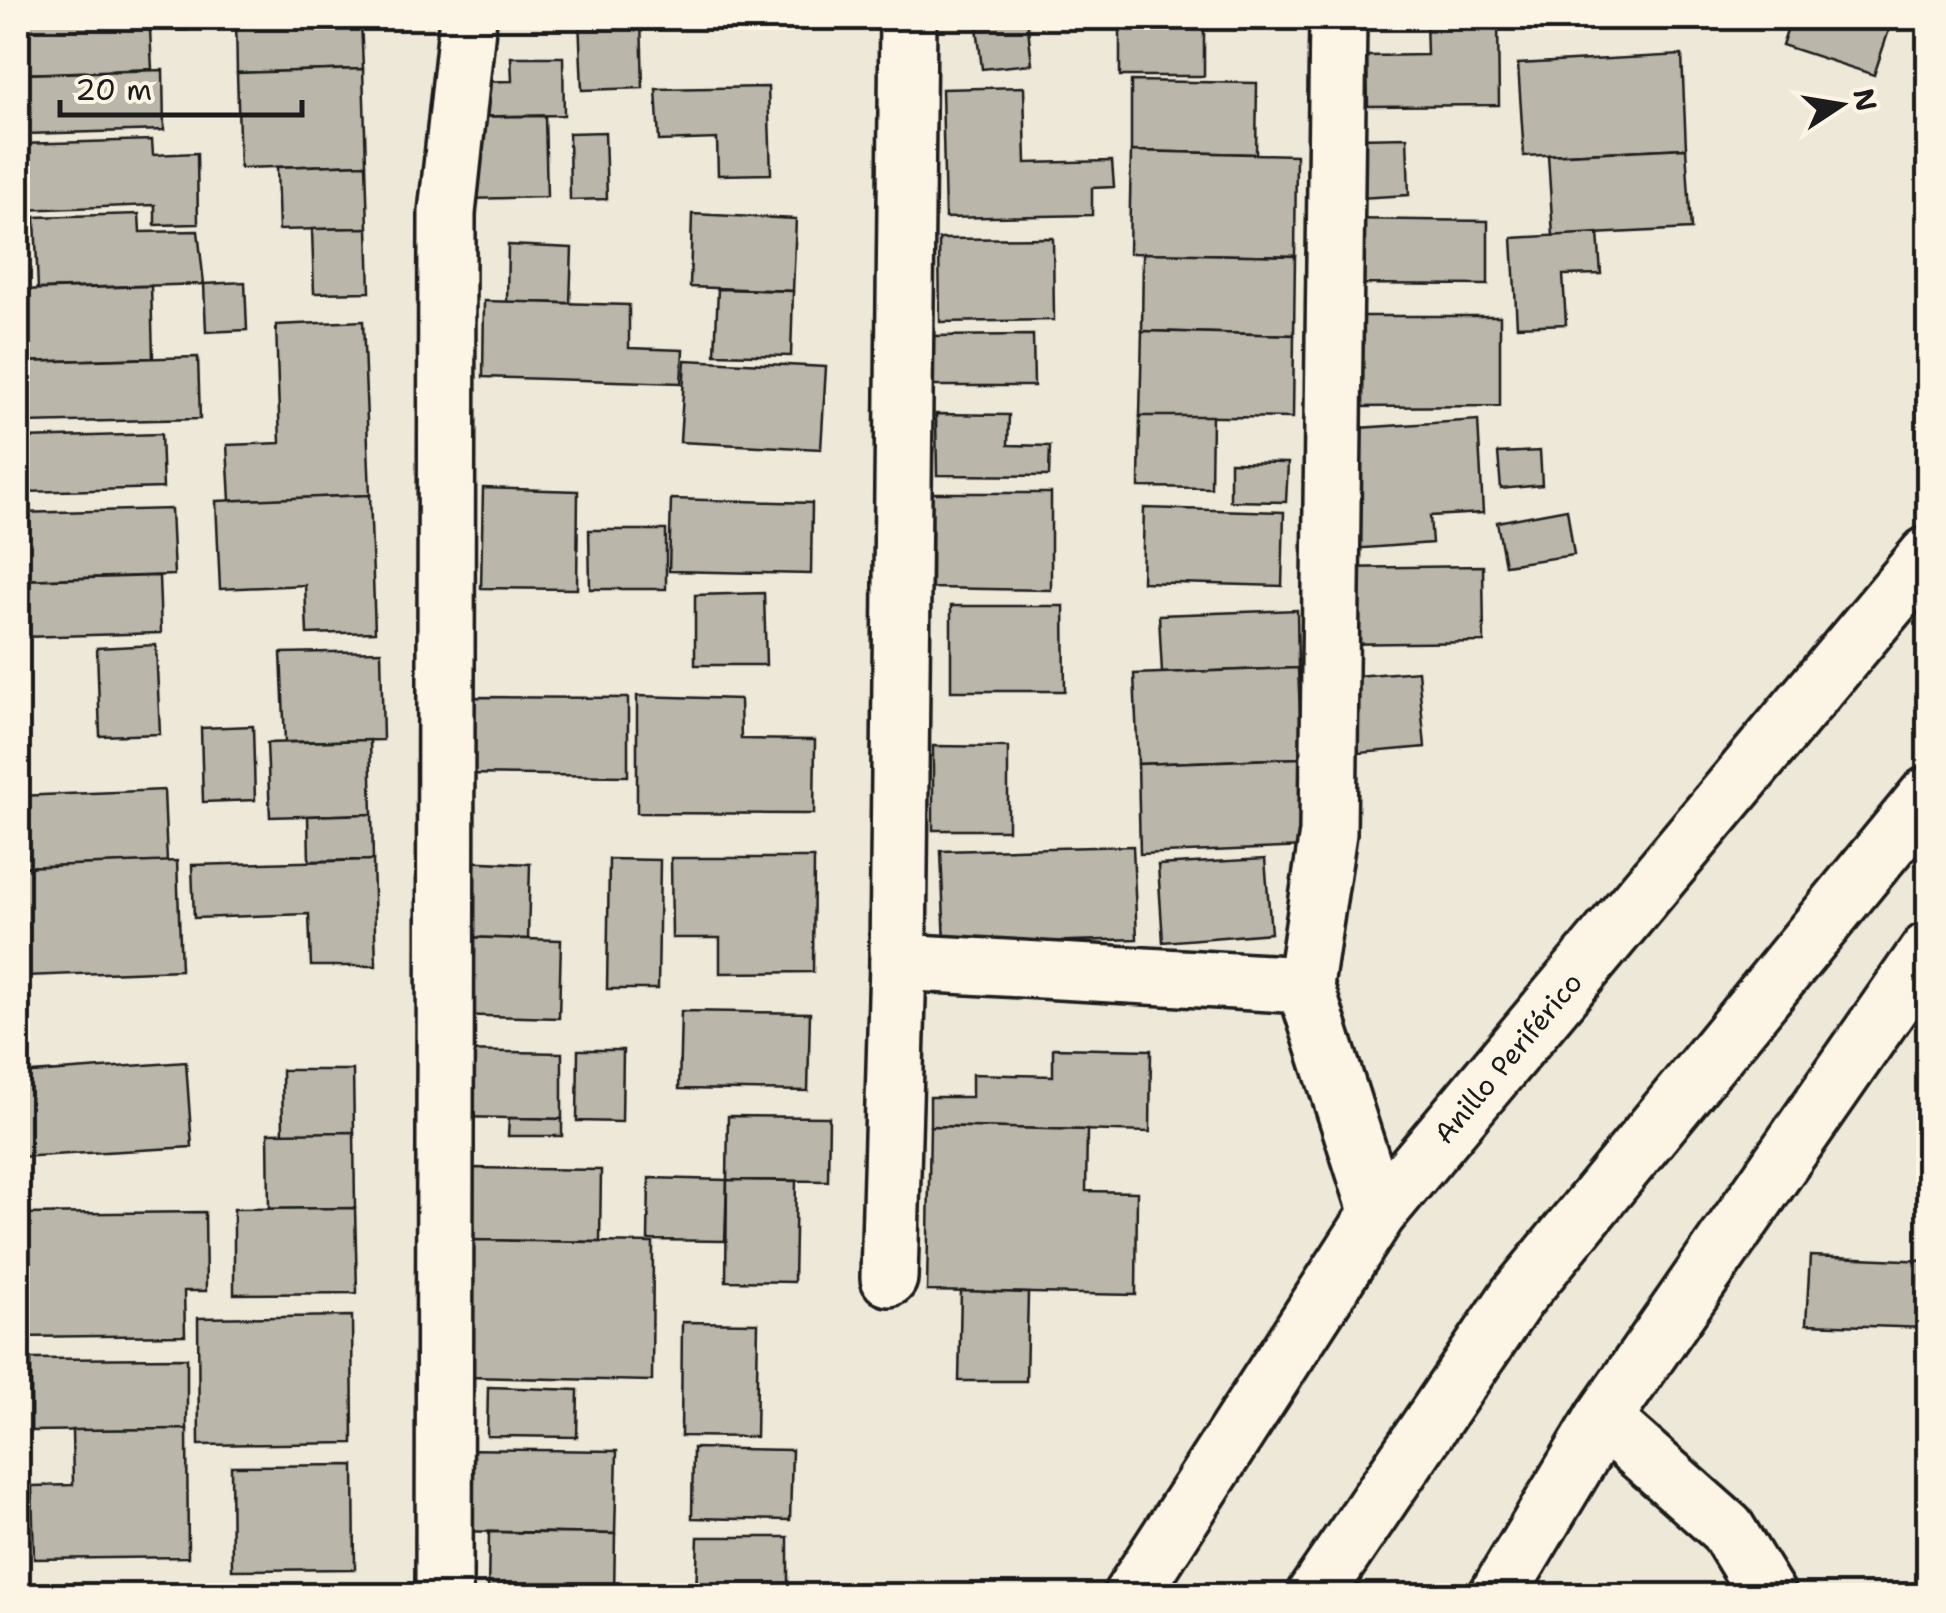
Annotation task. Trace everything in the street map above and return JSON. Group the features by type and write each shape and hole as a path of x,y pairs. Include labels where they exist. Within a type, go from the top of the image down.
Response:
{"main road":[{"path":"444,1596 446,213 468,18"},
{"path":"890,1278 898,962 908,18"},
{"path":"1338,18 1328,833 1305,985 1378,1213"},
{"name":"Anillo Periférico","path":"1132,1596 1378,1213 1928,556"},
{"path":"1314,1596 1517,1297 1928,795"},
{"path":"1497,1596 1603,1419 1928,951"},
{"path":"898,962 1305,985"},
{"path":"1603,1419 1726,1529 1768,1596"}],"building":[{"path":"21,18 188,18 188,30 150,30 152,69 24,74"},
{"path":"236,18 361,18 363,69 237,73"},
{"path":"579,18 641,18 643,88 582,90"},
{"path":"976,18 1027,18 1032,64 982,69"},
{"path":"1120,18 1204,18 1204,76 1120,76"},
{"path":"1426,18 1498,18 1499,105 1368,106 1367,56 1427,55"},
{"path":"1791,18 1893,18 1874,75 1782,45"},
{"path":"1682,55 1686,148 1524,156 1518,64"},
{"path":"511,57 563,57 564,115 464,117 464,82 512,81"},
{"path":"363,69 366,164 240,168 237,73"},
{"path":"163,70 164,130 26,134 24,74"},
{"path":"1131,81 1257,83 1256,154 1131,151"},
{"path":"768,87 771,174 718,175 717,139 659,141 656,89"},
{"path":"1024,87 1026,163 1112,161 1114,187 1092,188 1092,215 945,218 942,89"},
{"path":"545,116 547,197 466,199 464,117"},
{"path":"605,132 607,199 570,200 569,133"},
{"path":"1407,137 1409,195 1359,198 1357,138"},
{"path":"152,140 153,155 197,153 198,224 155,225 155,205 21,210 20,144"},
{"path":"1686,148 1691,229 1553,236 1548,155"},
{"path":"1131,151 1296,155 1295,256 1129,253"},
{"path":"366,164 368,228 279,230 277,167"},
{"path":"139,214 140,232 198,231 204,284 38,289 35,217"},
{"path":"692,214 796,219 793,291 690,287"},
{"path":"1347,219 1488,221 1488,285 1345,284"},
{"path":"368,228 370,292 314,293 312,229"},
{"path":"1598,233 1601,274 1563,275 1566,324 1517,326 1512,238"},
{"path":"1053,238 1054,320 940,322 939,239"},
{"path":"508,245 572,248 570,303 507,302"},
{"path":"1143,253 1295,256 1294,335 1142,331"},
{"path":"245,282 247,330 206,332 204,284"},
{"path":"151,286 153,358 22,362 19,290"},
{"path":"718,289 793,291 791,356 715,354"},
{"path":"484,301 629,305 629,348 683,350 681,383 483,377"},
{"path":"1352,316 1500,316 1500,406 1352,407"},
{"path":"363,321 370,495 230,501 227,445 280,443 276,325"},
{"path":"1142,331 1294,335 1293,418 1140,416"},
{"path":"1033,335 1034,386 931,386 930,336"},
{"path":"198,357 200,419 24,423 22,362"},
{"path":"685,360 826,367 821,449 680,442"},
{"path":"936,414 1009,415 1008,445 1050,446 1049,476 937,475"},
{"path":"1140,416 1212,416 1211,488 1139,487"},
{"path":"1478,420 1483,513 1430,516 1432,543 1351,549 1343,429"},
{"path":"161,434 163,488 25,492 23,438"},
{"path":"1540,451 1542,485 1501,489 1498,453"},
{"path":"1230,462 1288,463 1286,502 1230,501"},
{"path":"483,488 578,491 577,589 481,588"},
{"path":"932,493 1051,493 1051,590 932,588"},
{"path":"370,495 375,632 307,634 305,585 220,589 216,501"},
{"path":"671,499 812,503 811,574 669,571"},
{"path":"1144,508 1284,512 1282,586 1142,582"},
{"path":"171,509 174,575 19,580 18,513"},
{"path":"1567,509 1574,555 1505,565 1497,522"},
{"path":"589,530 666,530 666,589 590,589"},
{"path":"1483,566 1484,642 1334,644 1333,568"},
{"path":"159,576 161,633 22,637 19,580"},
{"path":"764,593 766,665 695,665 695,595"},
{"path":"951,606 1064,606 1065,691 951,691"},
{"path":"1297,610 1298,668 1162,673 1159,615"},
{"path":"156,645 160,734 100,736 97,648"},
{"path":"381,651 383,740 285,742 281,653"},
{"path":"1298,668 1302,758 1138,764 1134,674"},
{"path":"1418,671 1425,747 1349,754 1343,677"},
{"path":"637,696 740,699 741,739 815,740 814,814 637,813"},
{"path":"460,697 628,698 628,776 460,774"},
{"path":"253,726 255,800 203,802 201,728"},
{"path":"370,740 372,814 270,817 267,743"},
{"path":"933,746 1008,747 1008,830 933,830"},
{"path":"1302,758 1306,847 1140,854 1138,764"},
{"path":"164,790 167,862 21,867 18,796"},
{"path":"372,814 373,860 309,861 308,816"},
{"path":"1133,846 1137,939 945,945 941,851"},
{"path":"671,858 814,858 813,972 720,973 720,938 672,938"},
{"path":"609,859 660,860 658,989 607,989"},
{"path":"1265,859 1271,933 1163,942 1158,865"},
{"path":"373,860 376,966 311,966 309,914 194,918 192,865"},
{"path":"177,861 181,970 25,976 21,867"},
{"path":"458,861 530,864 528,939 457,937"},
{"path":"457,937 561,940 559,1018 454,1015"},
{"path":"681,1011 810,1013 808,1091 679,1089"},
{"path":"1053,1048 1151,1050 1150,1132 930,1126 930,1097 972,1097 972,1074 1053,1076"},
{"path":"578,1050 623,1050 622,1122 577,1121"},
{"path":"459,1051 562,1053 562,1119 459,1117"},
{"path":"186,1062 192,1147 18,1157 18,1074"},
{"path":"282,1070 353,1070 354,1132 283,1134"},
{"path":"728,1116 829,1117 828,1181 727,1180"},
{"path":"509,1118 562,1119 562,1136 508,1136"},
{"path":"930,1126 1087,1130 1086,1191 1137,1192 1136,1295 927,1291"},
{"path":"354,1132 355,1208 269,1209 268,1133"},
{"path":"471,1168 601,1170 600,1242 470,1240"},
{"path":"649,1178 727,1180 725,1241 648,1240"},
{"path":"727,1180 796,1181 794,1282 726,1281"},
{"path":"355,1208 357,1293 234,1294 234,1209"},
{"path":"205,1212 206,1291 184,1291 185,1335 18,1337 18,1214"},
{"path":"470,1240 653,1243 652,1381 468,1377"},
{"path":"1810,1256 1928,1261 1928,1328 1806,1324"},
{"path":"961,1291 1028,1293 1026,1381 959,1381"},
{"path":"352,1316 353,1443 199,1445 198,1318"},
{"path":"682,1322 758,1323 756,1437 681,1436"},
{"path":"187,1358 187,1429 31,1431 31,1359"},
{"path":"488,1387 578,1390 577,1437 487,1436"},
{"path":"187,1429 188,1557 34,1559 32,1486 73,1485 72,1430"},
{"path":"693,1448 792,1450 790,1520 692,1518"},
{"path":"450,1449 617,1451 615,1534 450,1531"},
{"path":"354,1465 355,1569 232,1570 231,1466"},
{"path":"489,1532 615,1534 614,1596 488,1596"},
{"path":"698,1537 788,1537 788,1596 696,1596"}]}
